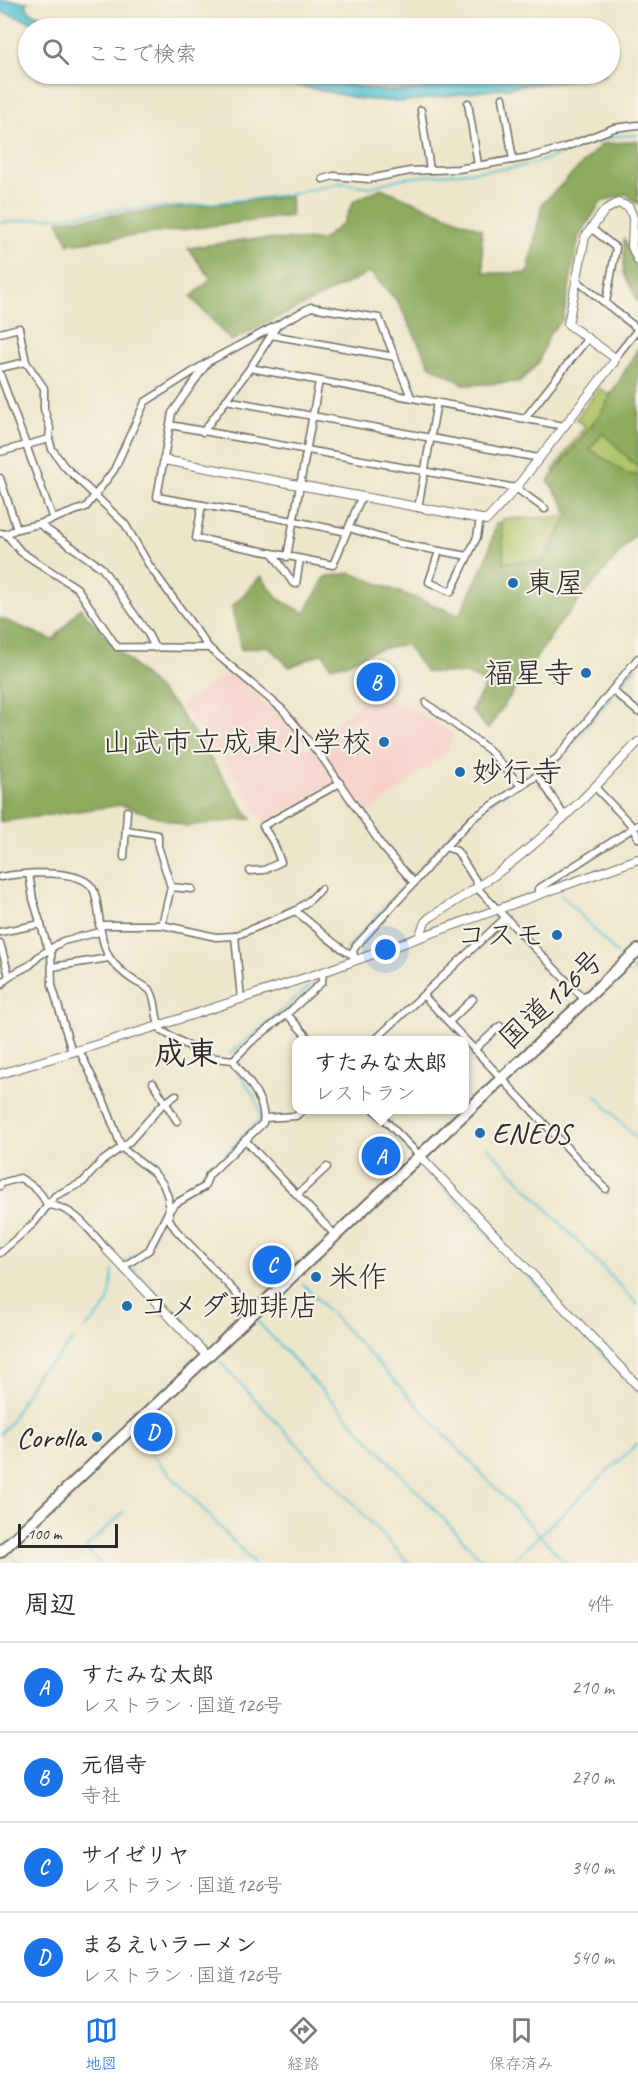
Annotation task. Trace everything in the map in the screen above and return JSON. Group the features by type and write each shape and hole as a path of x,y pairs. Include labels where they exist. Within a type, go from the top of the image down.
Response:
{"highway":[{"name":"国道126号","path":"469,1109 638,950"},
{"name":"国道126号","path":"0,1552 464,1114"}],"street":[{"path":"503,98 513,160"},
{"path":"468,103 478,165"},
{"path":"421,110 430,170"},
{"path":"323,179 334,176 369,179 410,171 458,169 513,160 563,148 614,128 638,125"},
{"path":"615,358 568,324 585,237 605,210 618,204 629,207 633,218 632,247 638,261"},
{"path":"591,228 616,248 606,303"},
{"path":"164,460 487,520 516,488 638,329 576,280"},
{"path":"209,648 117,647 77,588 21,552 3,534 86,507 114,470 145,402 208,362 311,307 379,318 411,397"},
{"path":"203,432 278,325"},
{"path":"0,333 19,328 26,362 44,388 44,409 51,428 49,439 52,449 64,466 125,524 149,565 209,648 282,709 340,783 382,846 412,881"},
{"path":"272,335 395,357"},
{"path":"526,417 588,338"},
{"path":"0,368 26,362"},
{"path":"208,362 172,413 157,497 348,530 401,544 468,556"},
{"path":"250,368 526,417 564,426"},
{"path":"0,374 53,519"},
{"path":"287,557 319,381"},
{"path":"226,400 539,458"},
{"path":"417,508 437,402"},
{"path":"170,425 516,488 545,509"},
{"path":"0,452 49,439"},
{"path":"0,478 17,529"},
{"path":"202,505 196,538 333,565 361,498"},
{"path":"439,551 429,582 451,592 477,537 480,519"},
{"path":"39,524 102,568 148,634 155,648"},
{"path":"273,554 296,584 300,559"},
{"path":"354,958 356,946 412,881 473,818 521,786 556,758 613,692 638,658"},
{"path":"613,692 638,712"},
{"path":"426,703 489,750 521,786"},
{"path":"420,937 425,922 429,918 478,887 514,860 565,817 638,742"},
{"path":"540,772 565,817"},
{"path":"250,872 264,870 281,862 263,826 340,783"},
{"path":"596,787 636,826 638,838"},
{"path":"124,857 127,811"},
{"path":"541,894 538,889 636,826"},
{"path":"126,830 158,835 158,846 171,887 162,925"},
{"path":"445,847 457,851 478,887 585,1000"},
{"path":"0,1074 158,1026 323,972 354,958 638,860"},
{"path":"29,874 33,899 47,945 51,950 52,986 75,1051 103,1100 122,1148 154,1173 163,1184 168,1197 169,1219 176,1230 254,1312"},
{"path":"0,877 29,874 59,875 83,878 90,884 95,893 100,928 110,958 124,973 151,991 158,1026 162,1031 201,1054 233,1060 255,1092 264,1118 263,1123 209,1175 204,1187 176,1204 168,1212 149,1250 123,1267"},
{"path":"171,887 192,889"},
{"path":"0,986 9,976 63,941 100,928 132,923 162,925 216,937 235,936 295,911 321,889"},
{"path":"295,911 354,958"},
{"path":"380,1036 505,918"},
{"path":"0,932 41,924"},
{"path":"235,936 241,999"},
{"path":"0,943 9,976"},
{"path":"52,968 110,958"},
{"path":"233,1060 322,982 323,972"},
{"path":"423,995 461,1036"},
{"path":"448,1022 473,999"},
{"path":"286,1014 306,1036"},
{"path":"474,1050 500,1026"},
{"path":"469,1045 606,1189"},
{"path":"153,1083 177,1121"},
{"path":"0,1253 34,1223 55,1196 83,1182 101,1162 122,1148 160,1106 176,1095"},
{"path":"264,1118 298,1114"},
{"path":"379,1114 638,1386"},
{"path":"245,1140 336,1236"},
{"path":"297,1195 327,1167"},
{"path":"1,1184 20,1178 35,1187 47,1205"},
{"path":"47,1205 59,1206 70,1212 207,1356"}],"shaded area":[{"name":"山武市立成東小学校","path":"230,672 274,711 308,749 335,722 372,697 399,702 454,734 448,751 368,814 341,778 265,823 222,759 181,705"}],"green space":[{"path":"638,141 638,204 626,194 601,202 579,236 563,319 550,333 538,363 520,382 466,385 430,366 398,302 370,272 231,341 191,297 211,279 188,248 250,239 322,240 343,223 354,201 381,188 481,229 484,273 528,273 542,204 602,144"},
{"path":"290,196 291,216 69,244 58,221"},
{"path":"624,238 638,271 638,303 624,273"},
{"path":"638,348 638,468 603,433 590,449 627,474 638,475 638,531 557,627 488,729 471,710 487,684 467,674 426,672 406,644 373,651 348,663 331,667 323,653 290,667 267,646 241,650 232,607 261,576 278,599 305,613 325,577 351,573 459,615 487,558 496,523 502,523 504,562 543,561 570,513 548,481 600,414"},
{"path":"638,357 638,474 564,556 534,576 487,566 498,526 503,519 565,517 566,503 553,470 585,426 576,419 599,388 609,395"},
{"path":"80,608 125,657 176,707 251,819 186,826 121,805 0,822 0,618 53,640"}],"water":[{"path":"0,0 28,2 26,6 30,12 48,18 20,18 0,11"},
{"path":"291,84 347,84 400,91 422,89 423,84 534,84 403,102 361,99"}],"waterway":[{"path":"0,223 285,195 342,183 370,187 403,178 513,168 536,163 597,141 618,136 638,135"},
{"path":"524,779 537,770 544,772 560,759 635,667"},
{"path":"487,805 512,788"},
{"path":"476,812 484,807"},
{"path":"347,949 458,826 472,815"},
{"path":"561,894 618,955"},
{"path":"633,970 638,975"},
{"path":"230,1054 310,986"},
{"path":"214,1166 260,1120 256,1100 236,1069"},
{"path":"595,1095 638,1140"},
{"path":"384,1124 415,1157"},
{"path":"488,1147 638,1305"},
{"path":"419,1161 638,1392"},
{"path":"187,1194 201,1185 207,1173"},
{"path":"150,1241 164,1209"},
{"path":"125,1262 148,1247"},
{"path":"130,1266 204,1346"},
{"path":"85,1329 107,1303 113,1270"},
{"path":"303,1284 566,1563"},
{"path":"257,1321 485,1563"},
{"path":"0,1434 9,1424 38,1372 56,1360 74,1339"},
{"path":"220,1362 409,1563"},
{"path":"136,1438 254,1563"},
{"path":"510,1563 638,1443"},
{"path":"100,1563 85,1548 124,1512"},
{"path":"12,1557 18,1563"}],"place":[{"name":"東屋","path":"513,583"},
{"name":"福星寺","path":"586,673"},
{"name":"元倡寺","path":"376,682"},
{"name":"山武市立成東小学校","path":"384,742"},
{"name":"妙行寺","path":"460,772"},
{"name":"コスモ","path":"557,935"},
{"name":"ENEOS","path":"480,1133"},
{"name":"すたみな太郎","path":"381,1156"},
{"name":"サイゼリヤ","path":"272,1265"},
{"name":"米作","path":"316,1277"},
{"name":"コメダ珈琲店","path":"127,1306"},
{"name":"まるえいラーメン","path":"153,1432"},
{"name":"Corolla","path":"97,1437"}],"district":[{"name":"成東","path":"186,1053"}]}
